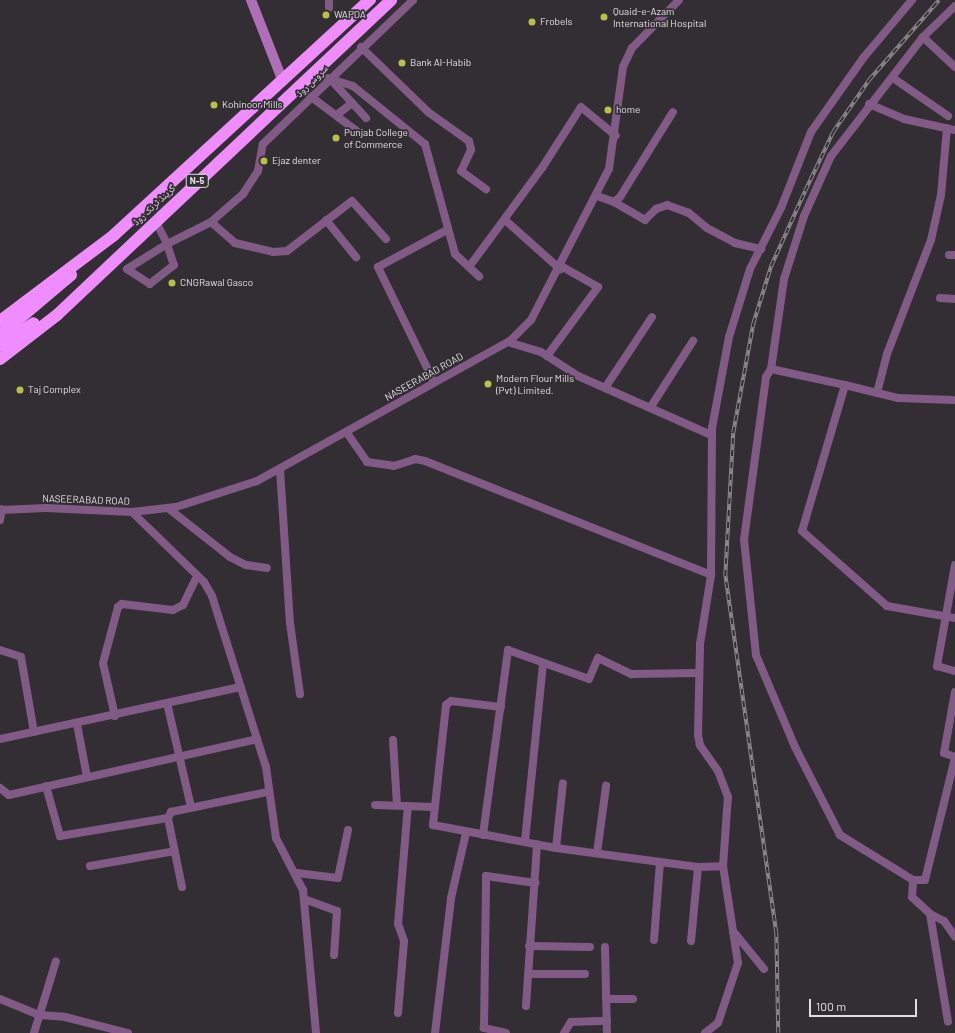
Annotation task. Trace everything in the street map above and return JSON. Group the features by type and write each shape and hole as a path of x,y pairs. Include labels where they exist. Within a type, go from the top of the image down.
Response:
{"highway":[{"name":"گرینڈ ٹرنک روڈ","path":"0,321 114,235 282,79 370,0"},
{"name":"گرینڈ ٹرنک روڈ","path":"0,359 56,315 155,220 391,0"},
{"path":"0,335 114,235"},
{"path":"0,345 20,334 112,261"}],"main road":[{"path":"251,0 282,79"}],"street":[{"name":"سروس روڈ","path":"167,244 174,265 150,284 127,269 167,244 211,222 243,194 258,171 262,144 310,96 330,80 361,46 413,0"},
{"name":"NASEERABAD ROAD","path":"1,510 46,508 132,512 168,508 257,481 348,433 434,382 508,342 531,320 561,267 609,169 616,136 623,67 632,48 662,20 679,0"},
{"path":"705,1033 718,1023 738,963 723,866 728,797 718,770 700,745 699,673 711,575 711,435 730,337 750,269 760,250 811,132 864,57 912,0"},
{"path":"955,6 923,37 893,78 869,104 831,156 804,216 784,279 771,368 766,377 744,539 756,655 796,747 840,835 913,880 925,880 955,757 944,753 955,692"},
{"path":"923,37 955,67"},
{"path":"361,46 428,112 469,141 471,150 461,171 486,189"},
{"path":"893,78 948,116"},
{"path":"330,80 366,118"},
{"path":"330,80 353,86 425,144 447,230 455,254 479,276"},
{"path":"310,96 338,114 358,132"},
{"path":"338,114 352,103"},
{"path":"869,104 904,119 951,129 941,195 931,240 887,354 877,393"},
{"path":"469,267 505,220 581,108 616,136"},
{"path":"614,202 673,112"},
{"path":"597,196 614,202 645,220 656,209 666,205 689,213 707,228 735,243 760,250"},
{"path":"211,222 235,243 273,252 288,250 352,201 386,239"},
{"path":"155,220 167,244"},
{"path":"326,220 356,257"},
{"path":"505,220 561,267 598,287 547,356"},
{"path":"434,382 378,267 447,230"},
{"path":"940,298 955,299"},
{"path":"605,388 652,318"},
{"path":"650,408 693,341"},
{"path":"508,342 547,356 578,376 711,435"},
{"path":"771,368 898,398 953,400"},
{"path":"845,385 802,531 887,606 955,618"},
{"path":"348,433 367,462 394,466 415,459 425,461 711,575"},
{"path":"280,469 290,623 300,694"},
{"path":"168,508 230,557 246,565 267,568"},
{"path":"0,520 1,510"},
{"path":"132,512 197,576 212,596 266,767 268,792 276,838 297,873 304,899 316,1033"},
{"path":"955,565 937,666 955,671"},
{"path":"115,716 103,663 118,607 122,604 174,610 183,605 197,576"},
{"path":"0,650 21,657 34,732"},
{"path":"484,835 508,650 589,679 598,658 631,674 699,673"},
{"path":"525,841 543,663"},
{"path":"0,739 115,716 240,687"},
{"path":"501,707 451,701 446,705 434,825 556,848 698,867 723,866"},
{"path":"166,703 191,807"},
{"path":"77,724 87,777"},
{"path":"0,788 9,795 257,739"},
{"path":"393,740 397,805"},
{"path":"556,848 563,783"},
{"path":"46,786 60,836 168,818"},
{"path":"597,853 606,786"},
{"path":"182,887 168,818 171,812 268,792"},
{"path":"375,805 435,807"},
{"path":"398,1013 404,941 398,924 408,806"},
{"path":"297,873 338,878 348,830"},
{"path":"434,1033 451,898 466,832"},
{"path":"526,1006 536,883 537,844"},
{"path":"90,866 175,850"},
{"path":"654,940 660,862"},
{"path":"692,941 698,867"},
{"path":"506,1033 484,1028 486,876 536,883"},
{"path":"913,880 912,897 930,914 944,921 955,937"},
{"path":"304,899 337,911 334,955"},
{"path":"930,914 948,1022"},
{"path":"733,931 764,969"},
{"path":"530,946 590,947"},
{"path":"605,948 607,1033"},
{"path":"34,1033 56,961"},
{"path":"528,974 585,974"},
{"path":"0,999 39,1015 65,1017 128,1033"},
{"path":"606,1000 633,999"},
{"path":"564,1033 571,1022 607,1020"}],"railway":[{"path":"778,1033 776,933 725,576 733,433 753,324 771,266 833,132 869,80 939,0"}],"place":[{"name":"WAPDA","path":"326,15"},
{"name":"Quaid-e-Azam International Hospital","path":"604,17"},
{"name":"Frobels","path":"532,22"},
{"name":"Bank Al-Habib","path":"402,63"},
{"name":"Kohinoor Mills","path":"214,105"},
{"name":"home","path":"608,110"},
{"name":"Punjab College of Commerce","path":"336,138"},
{"name":"Ejaz denter","path":"264,161"},
{"name":"CNGRawal Gasco","path":"172,283"},
{"name":"Modern Flour Mills (Pvt) Limited.","path":"488,384"},
{"name":"Taj Complex","path":"20,390"}]}
